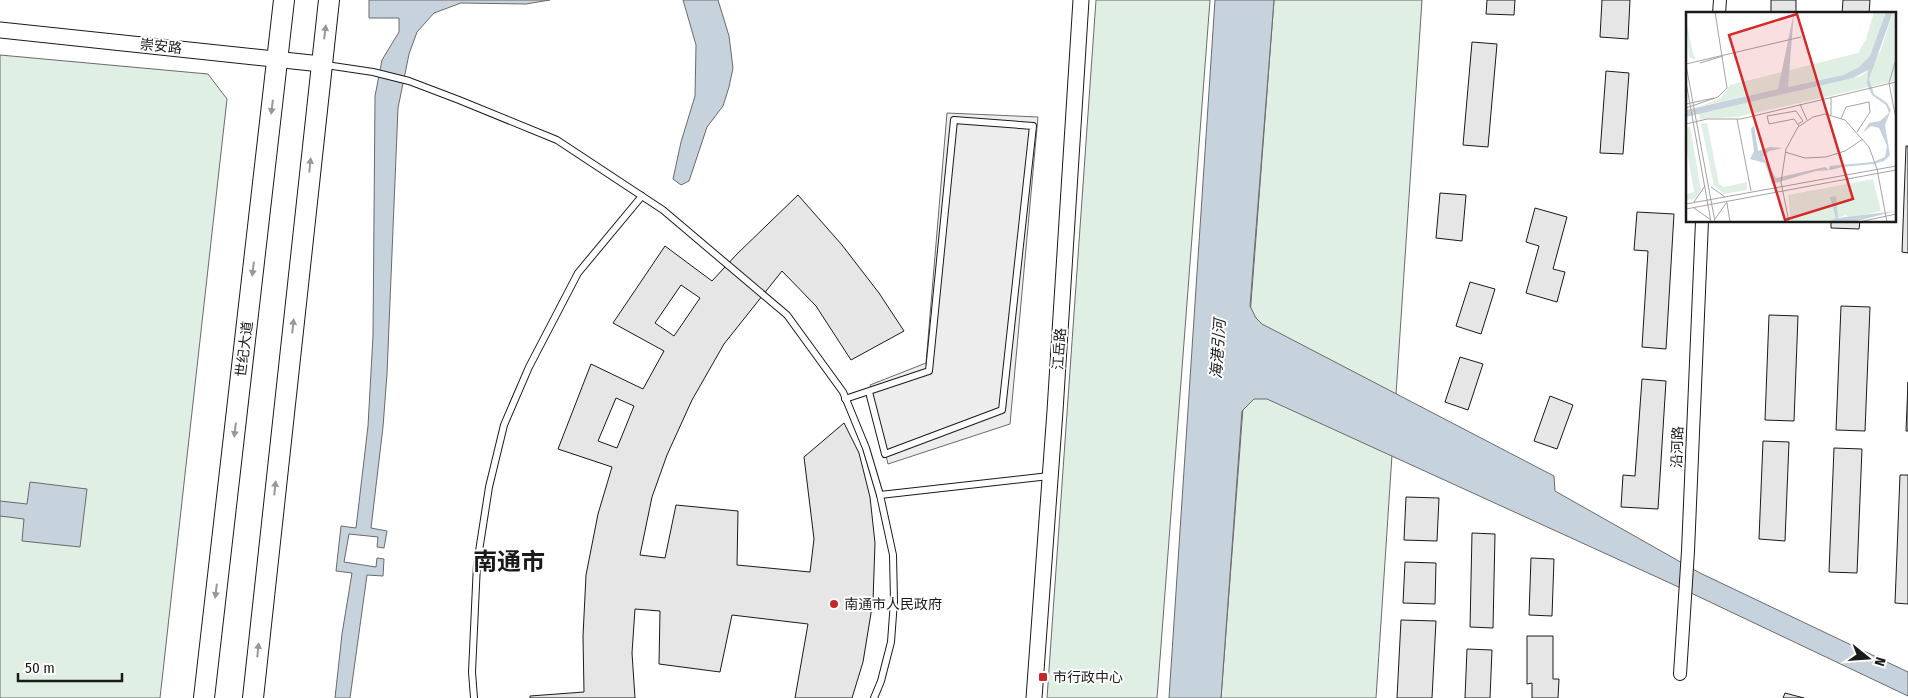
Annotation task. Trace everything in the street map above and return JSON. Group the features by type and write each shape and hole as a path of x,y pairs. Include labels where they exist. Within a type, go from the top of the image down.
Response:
{"main road":[{"name":"世纪大道","path":"204,698 284,0"},
{"path":"253,698 329,0"}],"street":[{"name":"江岳路","path":"1034,698 1081,0"},
{"name":"崇安路","path":"0,30 321,64"},
{"name":"沿河路","path":"1680,674 1688,551 1702,222"}],"lane":[{"path":"321,64 373,72 409,82 557,140 664,210 787,315 843,392 866,448 880,495 893,555 894,601 891,642 881,681 874,698"},
{"path":"846,399 929,371 954,120 1033,126 1002,410 885,454 869,392"},
{"path":"474,698 472,672 476,564 489,487 504,425 529,367 578,272 642,196"},
{"path":"880,495 1050,476"}],"green space":[{"path":"1096,0 1210,0 1157,698 1047,698"},
{"path":"1274,0 1422,0 1376,698 1221,698"},
{"path":"0,55 208,74 227,99 160,698 0,698"}],"shaded area":[{"path":"947,113 1038,117 1010,424 888,464 870,385 926,363"}],"water":[{"path":"369,0 550,0 526,4 461,3 434,13 417,32 409,54 398,108 387,374 371,528 387,531 384,548 377,547 378,537 349,534 344,562 376,567 377,558 384,559 383,576 367,575 350,698 335,698 342,634 352,573 336,571 341,526 356,528 368,426 373,336 375,96 382,60 399,32 399,18 369,18"},
{"path":"683,0 718,0 729,36 733,68 723,106 707,127 689,181 681,185 673,179 681,142 695,96 696,45"},
{"name":"海港引河","path":"1215,0 1274,0 1250,306 1256,318 1262,324 1554,476 1555,491 1700,573 1908,672 1908,696 1672,584 1267,399 1254,399 1242,411 1221,698 1169,698"},
{"path":"30,482 87,489 80,547 22,541 24,519 0,516 0,501 27,504"}],"building":[{"path":"1487,0 1515,0 1514,15 1486,14"},
{"path":"1602,0 1630,0 1628,39 1600,37"},
{"path":"1771,0 1796,0 1796,12 1771,12"},
{"path":"1843,0 1870,0 1869,12 1842,12"},
{"path":"1472,42 1497,44 1488,147 1463,145"},
{"path":"1606,71 1629,73 1623,154 1600,153"},
{"path":"1906,146 1908,146 1908,253 1902,252"},
{"path":"1440,193 1466,195 1462,241 1436,238"},
{"path":"798,195 842,245 879,293 904,331 851,360 816,306 782,271 724,344 692,400 667,455 652,497 640,555 665,558 676,505 738,511 737,565 810,572 814,539 804,457 844,423 859,453 870,497 875,543 873,601 863,662 852,698 795,698 808,624 732,615 720,672 659,664 660,611 635,609 632,653 635,698 530,698 530,696 584,692 583,636 586,575 598,514 612,467 558,449 591,364 643,389 664,351 613,323 665,246 712,281","holes":["681,285 700,298 674,336 655,323","616,398 634,406 617,448 598,441"]},
{"path":"1535,208 1567,217 1553,269 1565,272 1557,302 1526,293 1539,246 1526,242"},
{"path":"1637,212 1674,214 1666,349 1642,347 1648,251 1634,250"},
{"path":"1831,222 1860,222 1859,229 1831,228"},
{"path":"1470,282 1495,289 1481,334 1456,326"},
{"path":"1841,306 1870,307 1865,431 1836,430"},
{"path":"1769,315 1798,316 1794,421 1765,420"},
{"path":"1460,357 1483,364 1468,410 1445,402"},
{"path":"1642,379 1666,381 1658,509 1621,507 1623,475 1635,476"},
{"path":"1908,382 1908,431 1906,431"},
{"path":"1550,396 1573,405 1557,449 1534,441"},
{"path":"1763,441 1789,442 1785,541 1759,539"},
{"path":"1834,448 1862,449 1857,573 1829,572"},
{"path":"1900,475 1908,475 1908,604 1895,603"},
{"path":"1406,497 1439,498 1437,541 1404,540"},
{"path":"1472,533 1495,534 1493,628 1470,627"},
{"path":"1531,558 1554,559 1552,616 1529,615"},
{"path":"1405,562 1436,563 1435,604 1403,603"},
{"path":"1401,620 1436,621 1432,698 1397,698"},
{"path":"1527,636 1553,636 1553,679 1559,679 1558,698 1532,698 1532,683 1527,684"},
{"path":"1467,649 1492,650 1490,698 1465,698"},
{"path":"1785,693 1804,698 1783,698"}],"place":[{"name":"南通市人民政府","path":"834,604"},
{"name":"市行政中心","path":"1043,677"}],"district":[{"name":"南通市","path":"509,562"}]}
